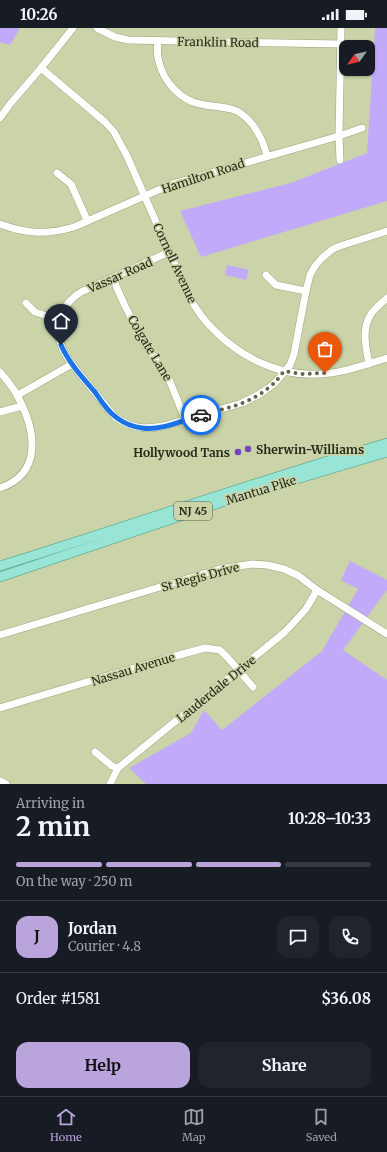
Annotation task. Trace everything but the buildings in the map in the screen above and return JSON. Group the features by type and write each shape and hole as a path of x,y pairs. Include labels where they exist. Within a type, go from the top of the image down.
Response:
{"main road":[{"name":"Mantua Pike","path":"0,565 22,557 26,558 67,546 141,520 387,443"},
{"name":"Mantua Pike","path":"0,577 237,497 387,452"}],"street":[{"path":"0,118 73,28"},
{"name":"Franklin Road","path":"97,28 115,37 128,40 339,44"},
{"path":"340,28 340,40"},
{"path":"158,41 159,62 165,78 174,89 188,100 200,104 226,108 237,112 247,119 260,136 267,156"},
{"name":"Cornell Avenue","path":"41,68 105,122 114,132 127,156 189,297 213,330 233,347 264,364 284,371 302,374 316,374 348,370 387,358"},
{"path":"339,76 338,136 340,160"},
{"name":"Hamilton Road","path":"0,224 27,232 52,232 70,228 172,184 362,128"},
{"path":"57,173 71,184 87,220"},
{"path":"26,303 35,312 59,320 59,337 61,345 72,364 115,417 133,426 155,428 242,403 267,390 290,365 294,354 306,290 310,275 315,266 332,249 387,231"},
{"name":"Vassar Road","path":"59,320 64,307 76,295 169,252"},
{"path":"266,275 276,285 306,290"},
{"name":"Colgate Lane","path":"114,277 116,286 125,306 144,343 169,379 185,419"},
{"path":"369,364 366,342 366,327 371,314 387,298"},
{"path":"18,395 72,364"},
{"path":"0,372 18,395 31,433 33,445 29,462 21,476 0,488"},
{"path":"0,412 22,406"},
{"name":"St Regis Drive","path":"0,635 220,570 252,564 276,567 292,572 317,590 387,634"},
{"name":"Lauderdale Drive","path":"110,784 118,768 285,632 306,609 317,590"},
{"name":"Nassau Avenue","path":"0,708 205,648 220,650 253,687"},
{"path":"95,752 112,766 118,768"},
{"path":"0,781 6,784"}],"shaded area":[{"path":"0,28 20,28 10,45 0,42"},
{"path":"375,28 387,28 387,201 201,257 180,211 291,183 367,153 372,76 375,76"},
{"path":"227,265 249,270 246,280 225,275"},
{"path":"350,561 387,580 387,590 343,650 387,680 387,784 146,784 129,768 191,733 204,710 222,730 322,651 358,589 341,580"}],"way so far":[{"path":"201,415 242,403 258,395 267,390 284,371 302,374 325,373"}],"place":[{"name":"Sherwin-Williams","path":"248,449"},
{"name":"Hollywood Tans","path":"238,452"}],"route":[{"path":"61,345 64,353 100,399 115,417 123,422 143,428 155,428 201,415"}]}
